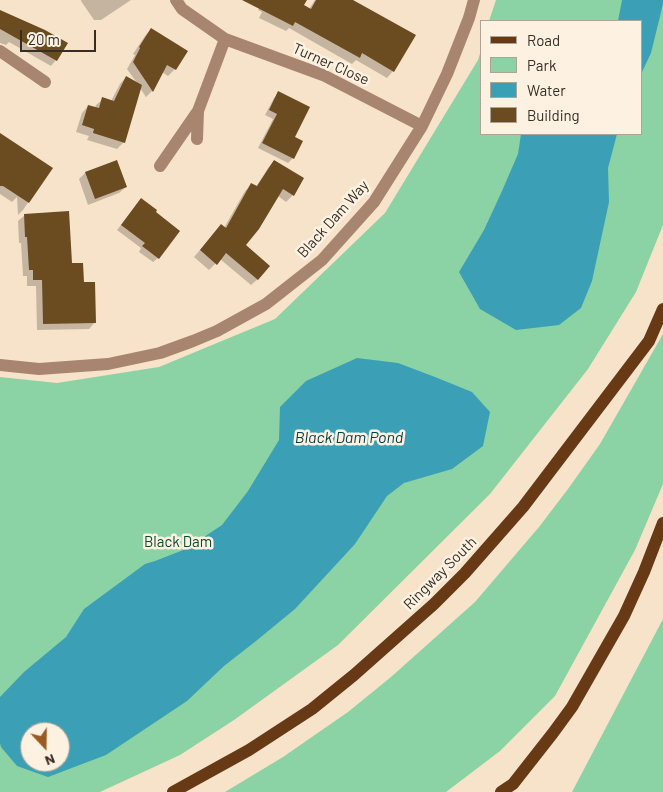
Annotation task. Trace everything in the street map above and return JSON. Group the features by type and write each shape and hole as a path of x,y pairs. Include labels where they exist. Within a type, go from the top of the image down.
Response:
{"main road":[{"name":"Ringway South","path":"173,792 249,750 312,709 361,670 434,604 472,566 523,507 649,341 663,309"},
{"path":"501,792 511,788 572,707 624,616 663,523"}],"street":[{"name":"Turner Close","path":"176,0 182,9 225,39 323,75 422,126"},
{"name":"Black Dam Way","path":"0,365 39,369 108,364 193,342 266,304 322,260 374,202 422,126 447,74 474,0"},
{"path":"160,166 198,111 225,39"},
{"path":"0,51 45,82"},
{"path":"197,138 198,111"}],"green space":[{"name":"Black Dam","path":"496,0 663,0 663,225 636,292 588,369 490,494 338,645 234,720 180,755 100,792 0,792 0,377 57,383 159,367 275,319 385,213 478,60 480,54 480,135 643,135 643,20 489,20"},
{"path":"663,334 663,484 635,550 555,696 500,751 446,792 225,792 283,757 348,712 391,677 475,602 539,527 600,444"},
{"path":"663,619 663,792 572,792"}],"water":[{"path":"622,0 663,0 651,53 643,70 643,20 618,20"},
{"path":"521,135 617,135 608,168 609,202 592,281 581,308 559,325 516,330 480,309 459,272 484,230 518,154"},
{"name":"Black Dam Pond","path":"357,358 398,363 472,392 490,412 483,446 452,469 404,483 387,496 355,544 295,609 224,666 187,701 106,755 70,769 70,722 20,722 20,767 17,766 1,747 0,743 0,697 24,672 66,637 84,609 145,564 186,549 222,525 248,491 279,440 280,407 306,381"},
{"name":"Black Dam Pond","path":"34,772 61,772 48,777"}],"building":[{"path":"242,0 307,0 304,5 311,9 316,0 353,0 416,35 394,72 362,53 360,58 295,22 293,26"},
{"path":"0,10 45,30 68,43 57,61 0,29"},
{"path":"151,28 188,51 176,70 167,65 153,92 133,62 139,47"},
{"path":"126,76 142,85 125,143 93,133 94,129 82,125 88,105 99,108 102,97 114,101"},
{"path":"278,91 310,107 295,137 303,141 294,159 262,143 277,114 269,110"},
{"path":"0,133 53,168 29,203 3,186 0,186"},
{"path":"117,160 127,187 95,199 85,172"},
{"path":"274,160 304,178 294,196 283,189 259,229 246,245 270,266 258,280 226,253 217,265 200,250 221,224 226,228 251,183 257,186"},
{"path":"141,198 180,231 159,259 142,246 145,243 121,225"},
{"path":"69,211 72,263 83,263 84,282 95,282 96,323 43,324 42,280 33,280 33,270 29,270 24,214"}]}
